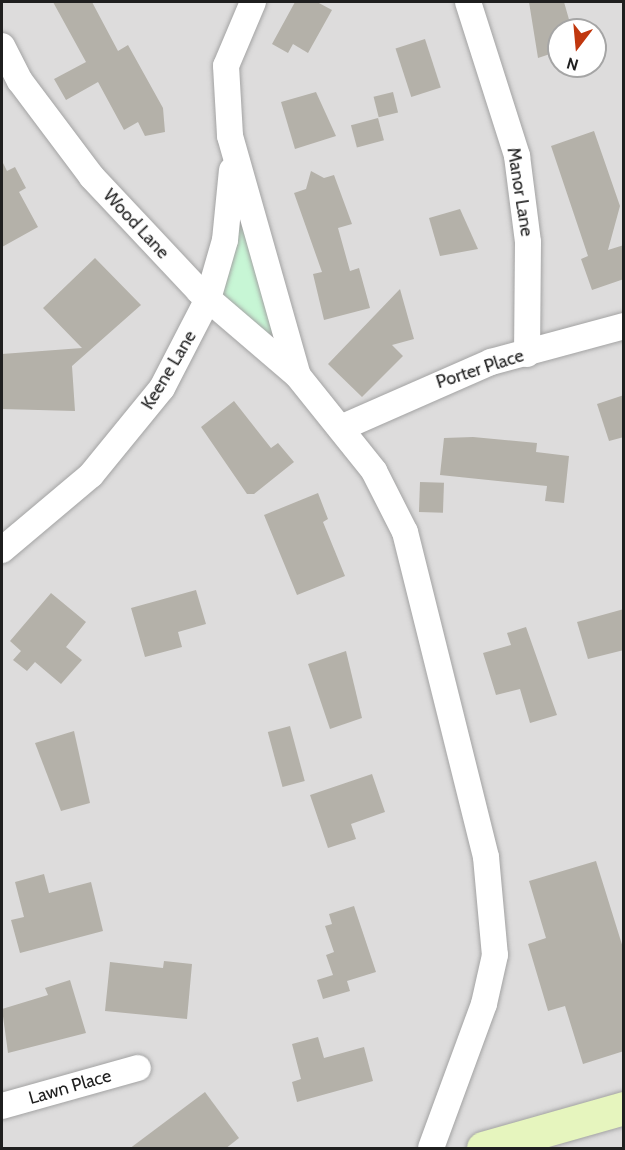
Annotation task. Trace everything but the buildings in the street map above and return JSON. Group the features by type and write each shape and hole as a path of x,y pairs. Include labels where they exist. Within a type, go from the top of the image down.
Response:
{"main road":[{"path":"483,1149 624,1108"}],"street":[{"path":"253,2 226,66 230,135 298,376"},
{"name":"Manor Lane","path":"468,2 517,156 528,242 527,354"},
{"name":"Wood Lane","path":"2,46 20,81 92,177 208,298 298,376 343,426 375,471 405,532 446,685 494,909 495,955 484,1004 431,1149"},
{"name":"Keene Lane","path":"2,550 83,483 149,407 208,298 230,206 230,135"},
{"name":"Porter Place","path":"343,426 426,387 527,354 624,326"},
{"name":"Lawn Place","path":"2,1106 138,1068"}],"shaded area":[{"path":"2,2 623,2 623,1148 2,1148"}],"green space":[{"path":"239,188 290,363 214,298"}]}
